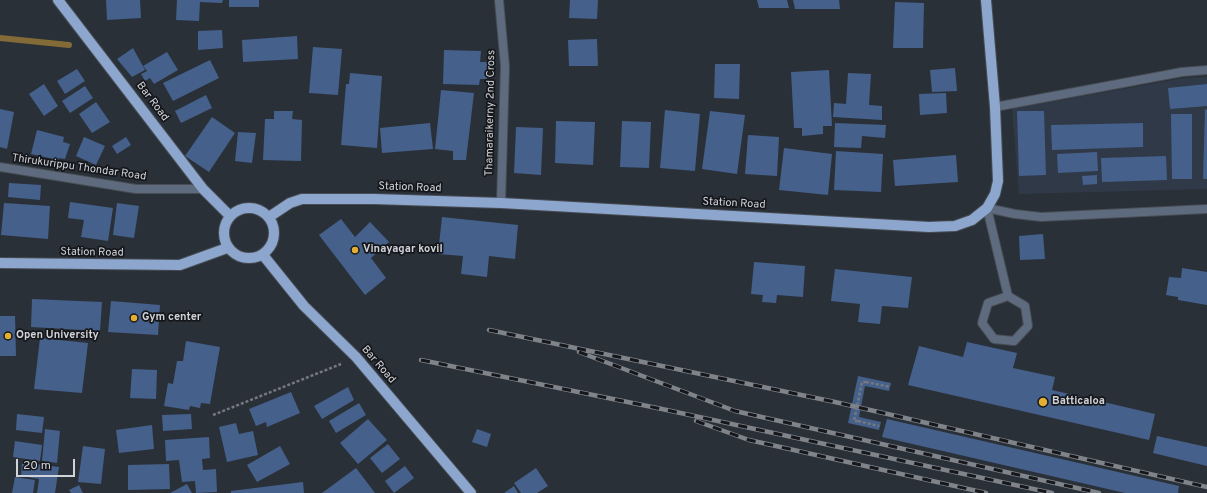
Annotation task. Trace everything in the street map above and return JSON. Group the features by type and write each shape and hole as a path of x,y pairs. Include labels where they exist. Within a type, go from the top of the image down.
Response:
{"main road":[{"name":"Bar Road","path":"58,0 203,189 230,216"},
{"name":"Station Road","path":"269,217 290,204 302,200 318,198 501,203 929,227 955,226 972,220 987,208 995,194 998,181 986,0"},
{"path":"250,208 260,210 269,217 274,226 275,236 271,246 263,255 255,258 244,259 235,255 228,248 223,237 224,226 230,216 239,209 250,208"},
{"name":"Station Road","path":"0,263 180,265 228,248"},
{"name":"Bar Road","path":"263,255 304,306 356,357 471,493"}],"street":[{"name":"Thamaraikerny 2nd Cross","path":"498,0 505,66 501,203"},
{"path":"994,107 1182,72 1207,70"},
{"name":"Thirukurippu Thondar Road","path":"0,167 136,189 203,189"},
{"path":"1008,296 988,303 982,323 994,339 1014,341 1028,326 1025,306 1008,296 987,208 1015,214 1042,217 1207,209"}],"path":[{"path":"213,415 356,357"},
{"path":"880,426 854,420 862,382 890,388"}],"shaded area":[{"path":"1207,77 1207,189 1019,194 1012,109 1184,78"}],"building":[{"path":"106,0 140,0 141,18 107,20"},
{"path":"177,0 223,0 222,3 200,2 199,21 176,20"},
{"path":"229,0 259,0 259,7 229,7"},
{"path":"570,0 598,0 597,19 569,18"},
{"path":"757,0 787,0 789,8 759,8"},
{"path":"793,0 839,0 840,9 795,9"},
{"path":"895,2 924,3 923,48 893,48"},
{"path":"222,30 223,48 198,50 198,31"},
{"path":"297,36 298,59 243,62 242,40"},
{"path":"597,39 598,66 569,66 568,40"},
{"path":"313,47 342,49 338,95 309,93"},
{"path":"133,48 145,70 132,77 117,59"},
{"path":"444,50 481,51 480,62 488,62 487,79 480,79 479,85 443,84"},
{"path":"167,52 178,70 154,84 150,78 145,81 141,74 147,71 143,66"},
{"path":"210,60 219,78 173,101 163,83"},
{"path":"715,64 740,64 739,99 714,98"},
{"path":"955,68 957,91 932,92 930,70"},
{"path":"77,69 85,81 65,94 57,81"},
{"path":"829,70 832,126 823,126 823,134 802,136 802,128 794,128 791,72"},
{"path":"350,73 382,76 377,148 341,145 346,84 349,84"},
{"path":"848,73 871,74 869,105 882,106 882,120 833,117 834,103 846,104"},
{"path":"44,84 58,106 44,116 29,94"},
{"path":"1207,84 1207,106 1170,109 1168,88"},
{"path":"85,86 93,98 70,113 62,101"},
{"path":"441,90 474,93 466,160 453,160 453,151 435,149"},
{"path":"946,93 947,113 920,115 919,94"},
{"path":"206,95 212,108 181,123 175,111"},
{"path":"96,102 110,122 92,133 79,114"},
{"path":"0,109 14,112 7,149 0,147"},
{"path":"1205,109 1207,110 1207,179 1203,179"},
{"path":"665,110 700,114 695,171 660,168"},
{"path":"274,111 293,111 292,119 302,120 301,161 263,160 265,119 274,119"},
{"path":"710,111 745,115 737,174 702,169"},
{"path":"1017,111 1044,111 1046,175 1019,176"},
{"path":"1171,114 1192,114 1192,179 1172,179"},
{"path":"212,117 235,133 209,172 185,156"},
{"path":"556,121 595,122 593,165 555,163"},
{"path":"622,121 651,122 649,168 620,167"},
{"path":"430,123 433,149 382,153 380,128"},
{"path":"835,123 886,125 885,138 862,136 861,148 834,147"},
{"path":"1143,123 1143,147 1052,150 1051,125"},
{"path":"516,127 543,128 541,175 514,173"},
{"path":"37,130 64,137 63,142 70,144 65,159 59,158 58,160 31,154"},
{"path":"238,132 256,133 252,163 235,161"},
{"path":"748,135 779,137 777,176 745,174"},
{"path":"84,137 105,146 96,165 76,156"},
{"path":"126,137 131,145 117,154 112,146"},
{"path":"784,148 832,154 828,195 779,190"},
{"path":"836,151 883,154 881,192 834,190"},
{"path":"1097,152 1098,171 1058,173 1057,154"},
{"path":"956,155 958,182 895,186 893,160"},
{"path":"1166,156 1167,180 1102,182 1101,158"},
{"path":"1097,175 1097,184 1083,185 1082,176"},
{"path":"9,183 41,185 40,200 8,197"},
{"path":"70,202 113,208 108,241 81,237 84,220 68,218"},
{"path":"4,203 50,206 48,239 1,235"},
{"path":"117,203 139,206 134,238 113,235"},
{"path":"442,217 518,225 515,259 489,256 487,277 461,274 463,256 438,254"},
{"name":"Vinayagar kovil","path":"341,219 355,237 370,222 389,242 371,258 386,278 365,295 319,235"},
{"path":"1043,234 1045,259 1020,260 1019,236"},
{"path":"754,262 805,266 803,297 777,295 776,303 762,302 763,295 751,294"},
{"path":"1182,268 1207,272 1207,305 1178,300 1178,297 1166,295 1169,277 1181,278"},
{"path":"835,269 912,277 908,308 882,306 880,324 858,322 860,304 831,301"},
{"path":"32,299 102,302 100,331 31,327"},
{"name":"Gym center","path":"111,301 160,305 158,335 108,332"},
{"name":"Open University","path":"0,316 15,316 16,356 0,356"},
{"path":"40,338 88,343 82,393 34,389"},
{"path":"186,341 220,347 210,404 201,403 200,408 190,406 189,410 164,406 168,383 173,384 177,361 183,361"},
{"name":"Batticaloa","path":"967,342 1017,353 1013,368 1055,377 1052,390 1155,414 1149,440 908,385 919,346 963,357"},
{"path":"132,369 157,370 156,399 130,398"},
{"path":"858,376 891,383 889,391 865,386 859,417 881,422 879,430 848,423"},
{"path":"348,387 354,400 322,419 314,406"},
{"path":"291,392 300,413 267,427 266,422 256,426 249,409"},
{"path":"359,403 366,415 336,433 329,421"},
{"path":"17,414 44,417 42,433 16,430"},
{"path":"191,414 192,429 163,431 162,415"},
{"path":"368,419 387,440 358,464 340,443"},
{"path":"887,419 1179,486 1178,493 1125,493 882,437"},
{"path":"236,423 239,434 253,431 258,455 227,462 219,427"},
{"path":"152,425 154,449 119,453 116,430"},
{"path":"45,429 60,431 57,463 42,461"},
{"path":"477,429 491,434 487,447 472,442"},
{"path":"1157,436 1207,447 1207,466 1153,453"},
{"path":"209,437 210,458 202,459 203,470 216,469 217,492 196,493 195,481 182,482 179,460 166,461 165,440"},
{"path":"15,441 42,445 40,461 13,457"},
{"path":"388,444 400,459 382,473 370,458"},
{"path":"83,446 105,449 101,484 78,482"},
{"path":"280,446 290,464 257,482 247,465"},
{"path":"22,462 59,467 55,493 37,493 39,479 21,476"},
{"path":"169,464 170,489 128,490 128,465"},
{"path":"405,466 414,478 394,493 385,481"},
{"path":"356,468 375,493 322,493"},
{"path":"536,468 548,486 537,493 521,493 514,483"},
{"path":"15,477 35,480 33,493 12,493"},
{"path":"303,482 304,493 231,493 231,491"},
{"path":"187,484 192,493 170,493"},
{"path":"79,485 83,493 71,493 69,490"},
{"path":"514,486 518,493 504,493"}],"waterway":[{"path":"0,38 69,45"}],"railway":[{"path":"489,330 835,402 1207,487"},
{"path":"579,352 735,411 1099,493"},
{"path":"421,360 662,409 1052,493"},
{"path":"696,421 749,440 986,493"}],"place":[{"name":"Vinayagar kovil","path":"355,250"},
{"name":"Gym center","path":"134,318"},
{"name":"Open University","path":"8,336"},
{"name":"Batticaloa","path":"1043,402"}]}
